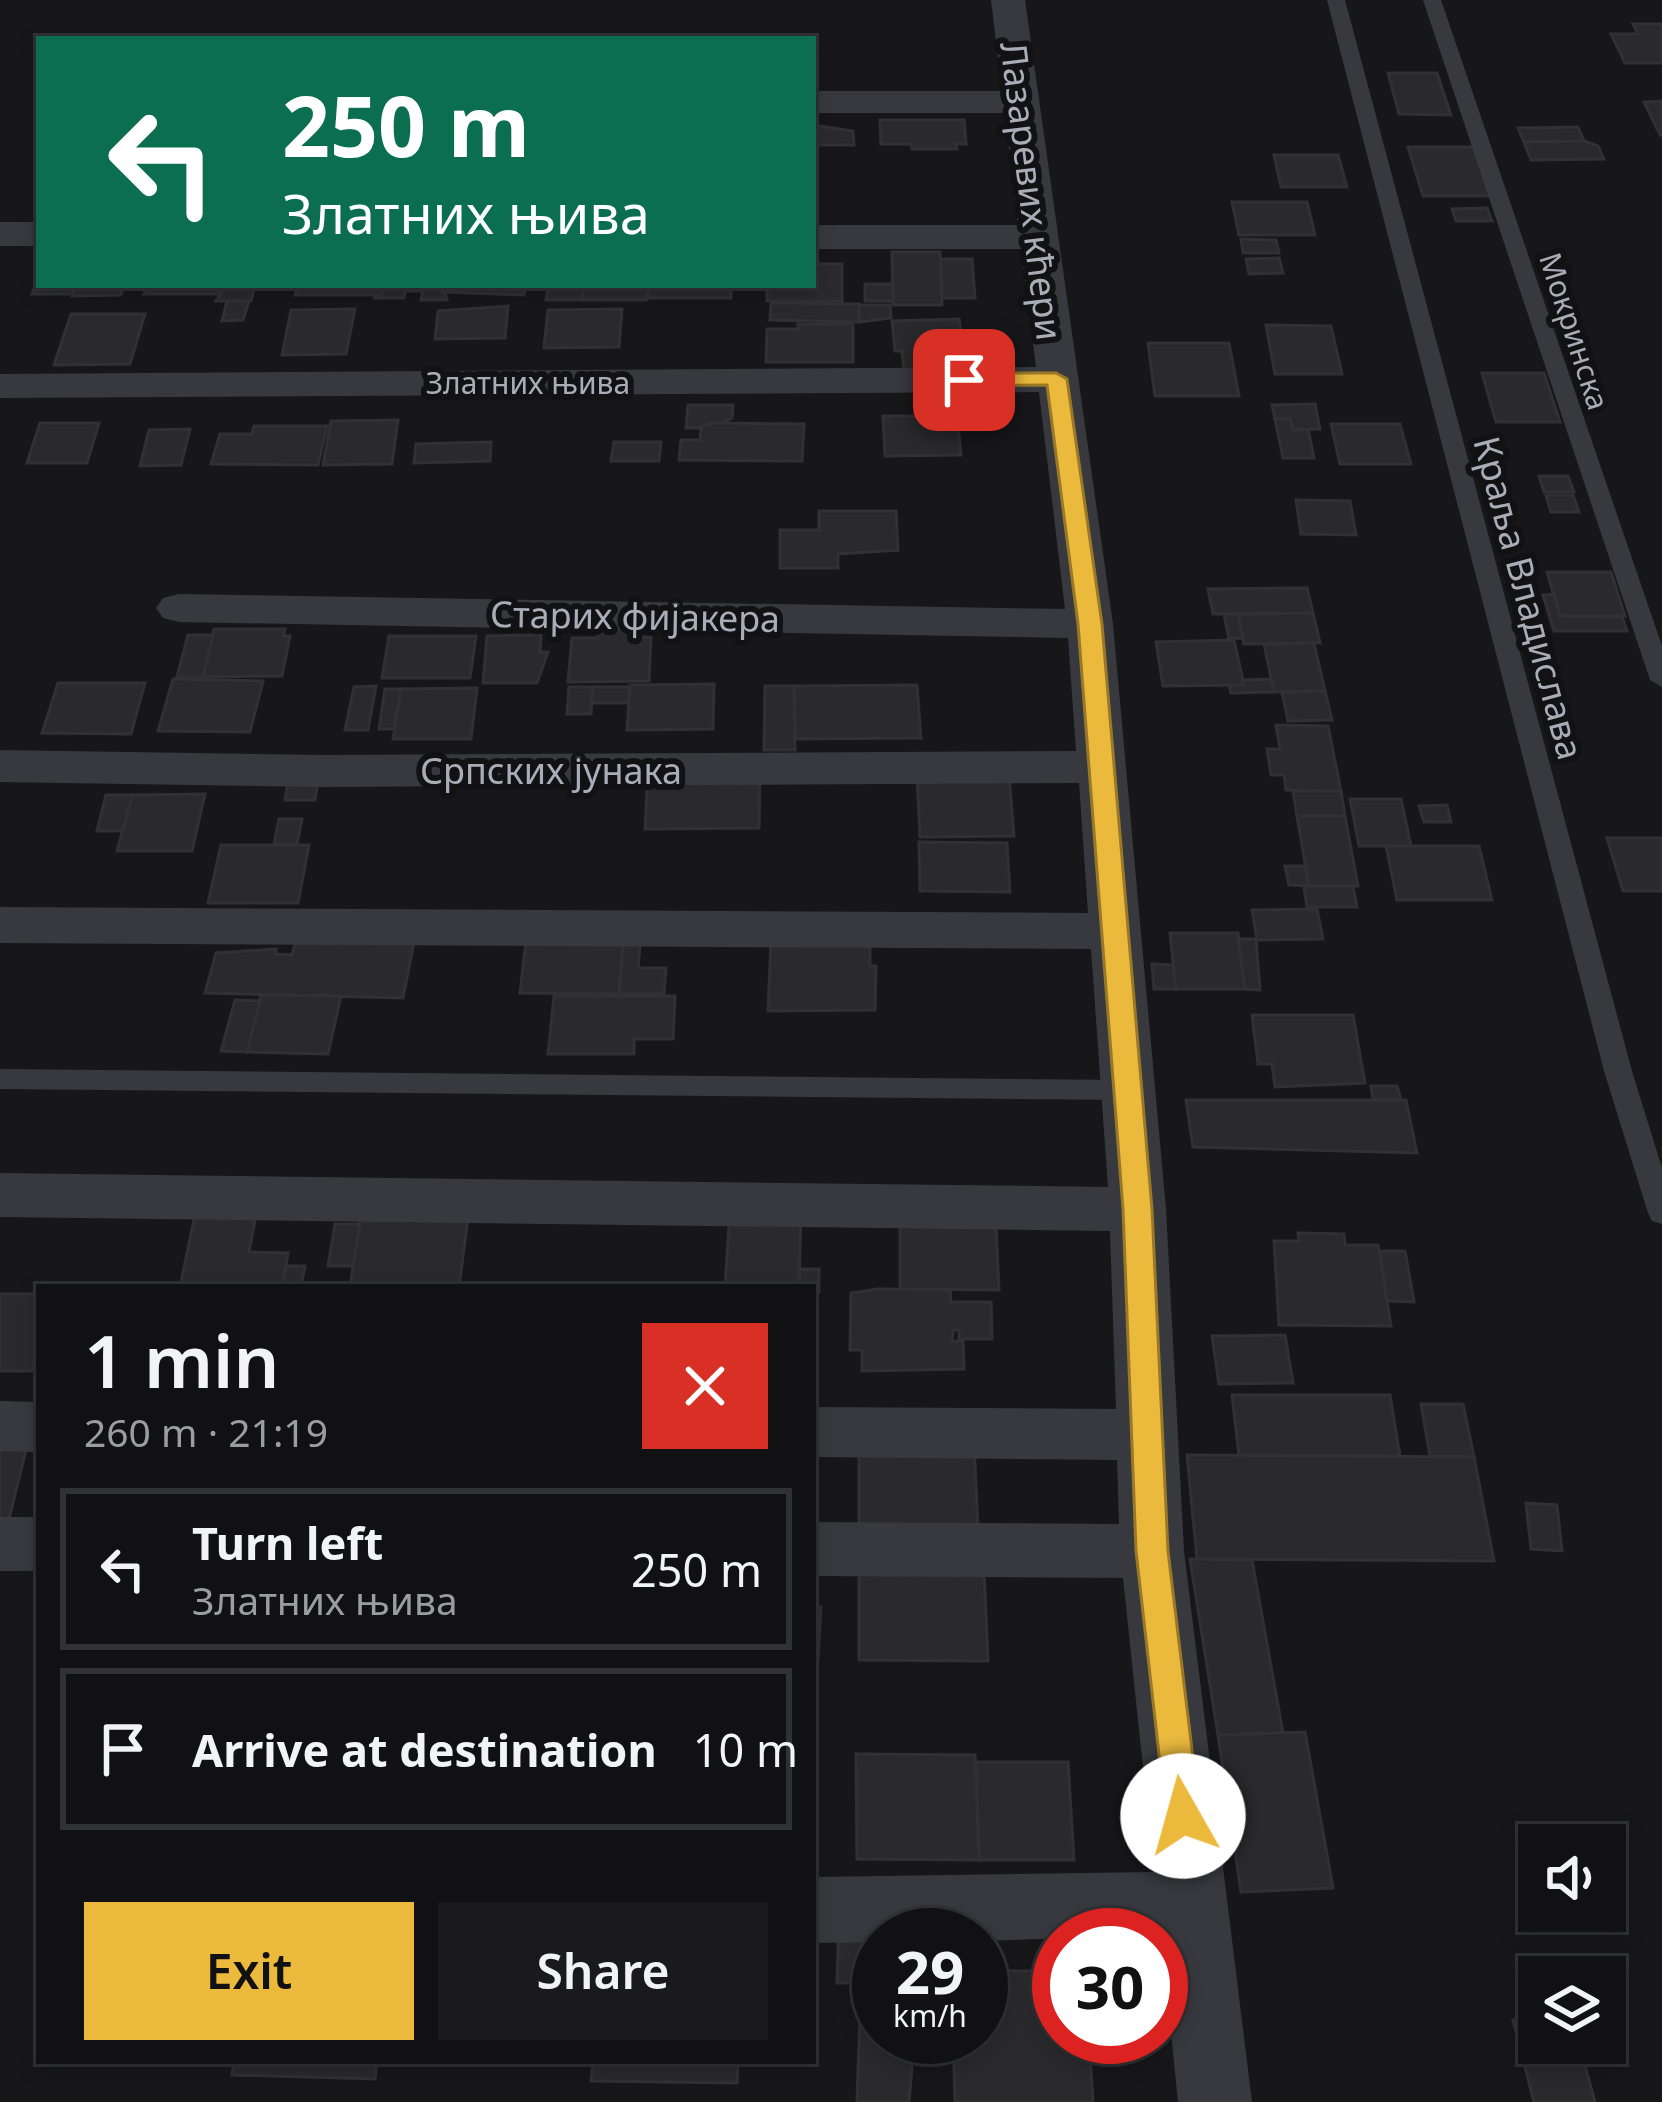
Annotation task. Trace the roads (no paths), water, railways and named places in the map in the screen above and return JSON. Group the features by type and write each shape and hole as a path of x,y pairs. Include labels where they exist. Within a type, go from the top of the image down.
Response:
{"street":[{"name":"Лазаревих кћери","path":"1008,0 1090,624 1138,1209 1152,1551 1214,2102"},
{"path":"816,102 1022,102"},
{"path":"0,234 36,234"},
{"path":"816,237 1036,237"},
{"name":"Златних њива","path":"0,386 1056,379"},
{"name":"Старих фијакера","path":"179,608 1090,624"},
{"name":"Српских јунака","path":"0,766 324,771 1101,766"},
{"path":"0,925 1114,931"},
{"path":"0,1195 1138,1209"},
{"path":"0,1426 36,1426"},
{"path":"816,1432 1147,1435"},
{"path":"0,1544 36,1544"},
{"path":"816,1549 1152,1551"},
{"path":"816,1910 1194,1905"}],"lane":[{"name":"Краља Владислава","path":"1336,0 1606,1024 1662,1213"},
{"name":"Мокринска","path":"1432,0 1662,680"},
{"path":"0,1078 1129,1090"}]}
